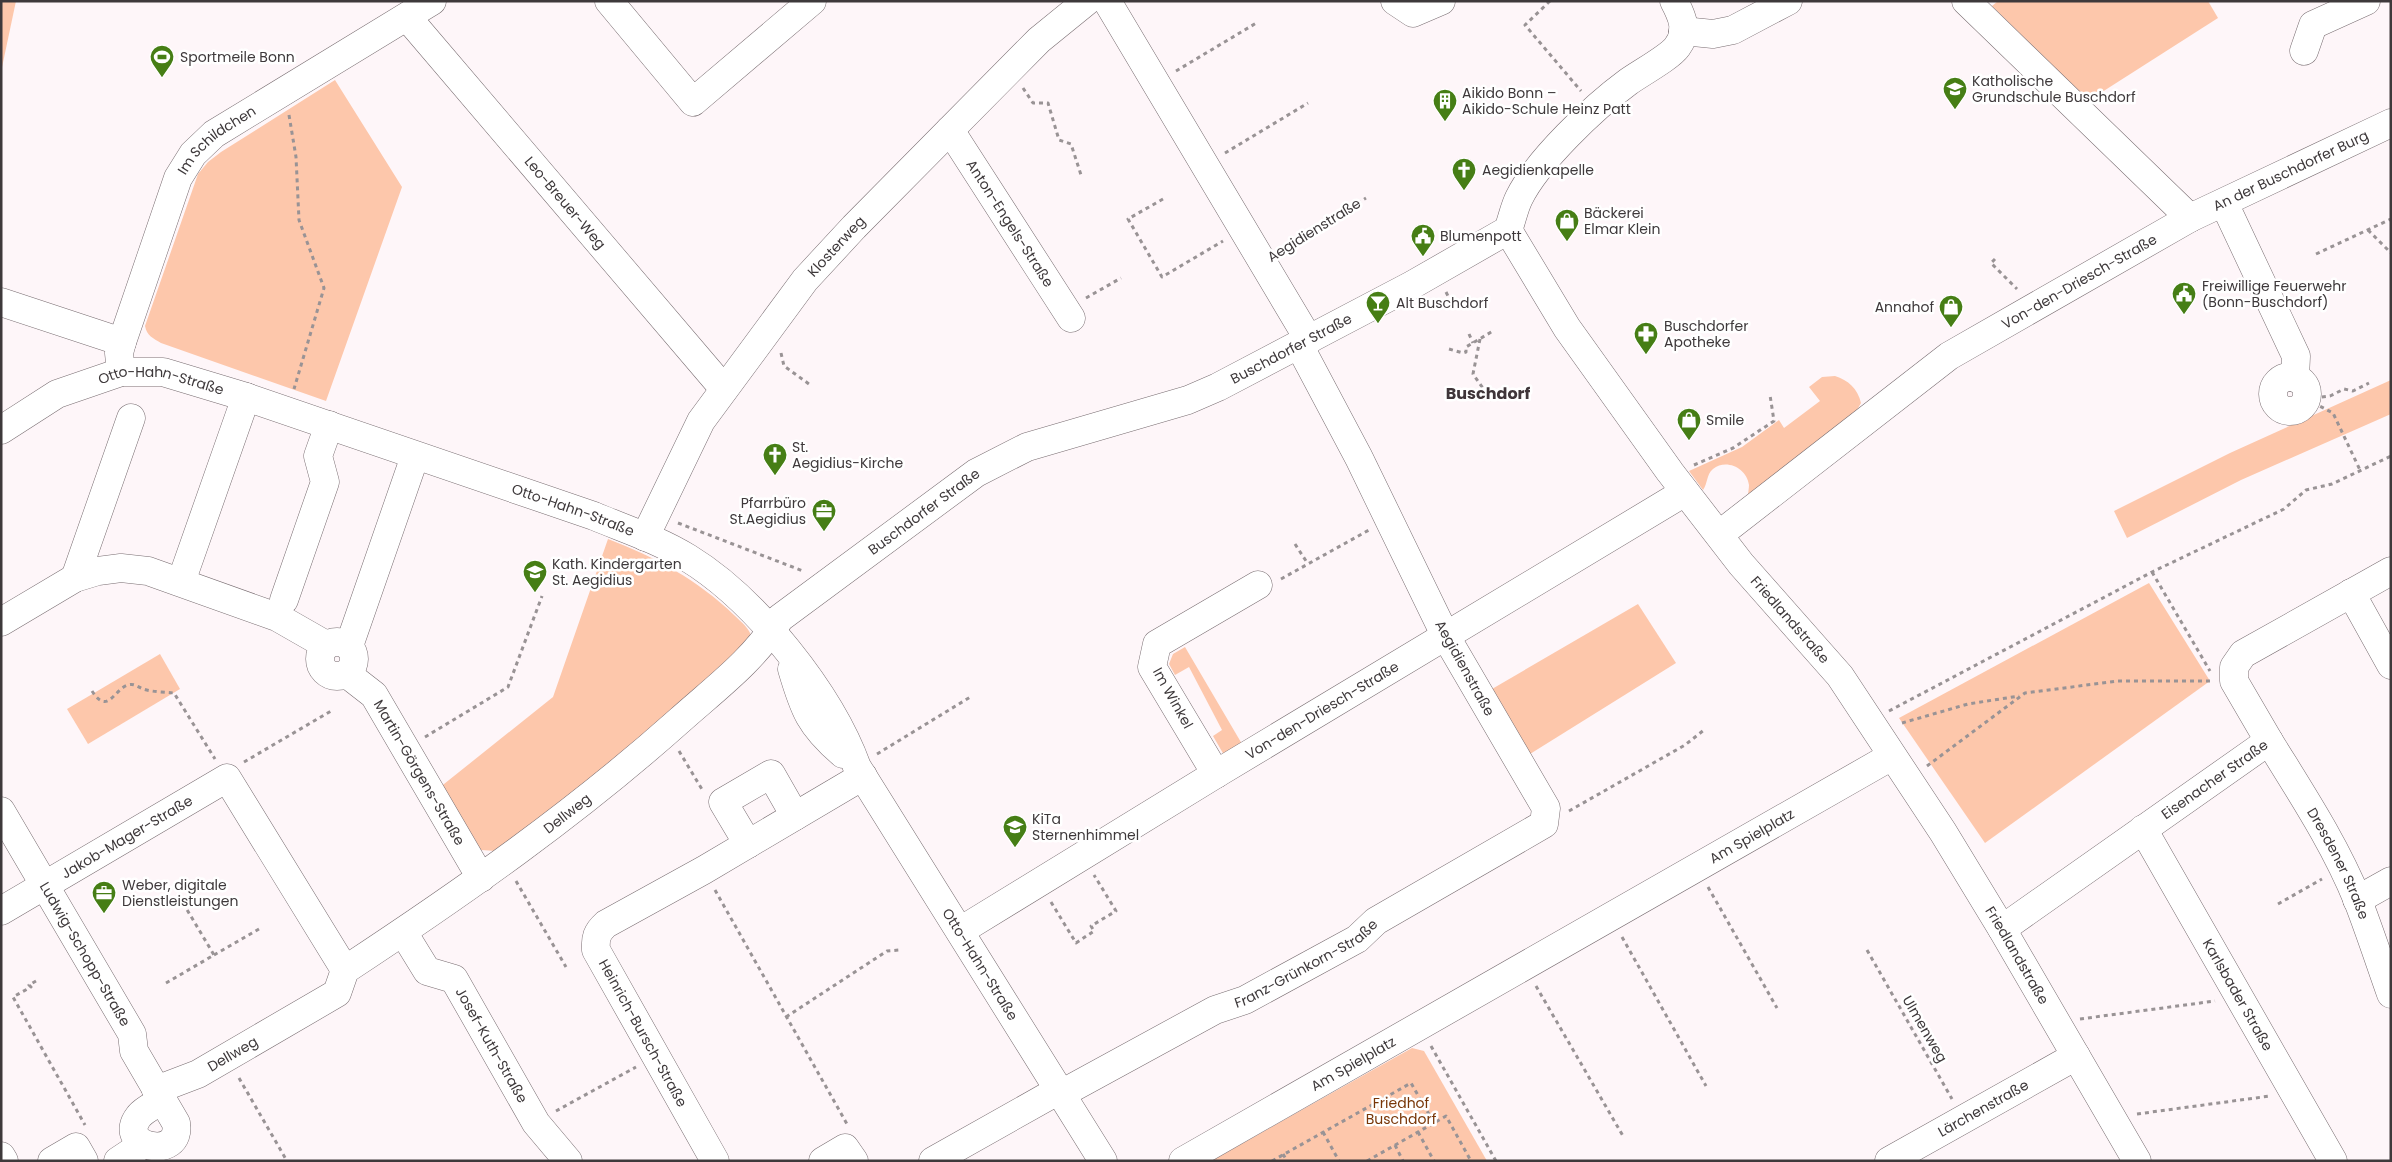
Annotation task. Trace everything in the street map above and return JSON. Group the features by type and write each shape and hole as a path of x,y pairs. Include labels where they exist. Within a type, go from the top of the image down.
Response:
{"street":[{"name":"Im Schildchen","path":"121,372 119,353 122,342 178,178 193,154 214,134 432,1"},
{"path":"609,1 693,102 800,5"},
{"name":"Klosterweg","path":"651,525 701,421 762,336 820,262 1039,40 1086,1"},
{"name":"Aegidienstraße","path":"1107,1 1262,262 1304,342 1445,635 1546,808 1544,824"},
{"path":"1395,1 1413,13 1441,1"},
{"path":"1508,230 1518,198 1539,169 1596,109 1626,83 1677,47 1683,31 1684,19 1674,1"},
{"path":"1683,31 1713,34 1734,30 1788,1"},
{"path":"1966,1 2190,218"},
{"path":"2304,51 2313,24 2366,1"},
{"name":"Leo-Breuer-Weg","path":"407,17 724,389"},
{"name":"An der Buschdorfer Burg","path":"2190,218 2391,123"},
{"name":"Anton-Engels-Straße","path":"950,130 1069,314"},
{"path":"2224,203 2296,356 2300,388"},
{"name":"Von-den-Driesch-Straße","path":"1720,534 1949,356 2190,218"},
{"name":"Buschdorfer Straße","path":"779,640 780,618 976,473 1027,447 1188,400 1218,387 1508,230"},
{"name":"Friedlandstraße","path":"1508,230 1567,328 1679,484 1720,534 1741,564 1827,660 1908,778 2002,929 2137,1161"},
{"path":"1,302 122,342"},
{"name":"Otto-Hahn-Straße","path":"1,430 57,394 121,372 163,372 246,397 594,516 651,525 687,558 721,581 779,640 804,671 849,745 860,771 1103,1161"},
{"path":"181,582 246,397"},
{"path":"75,578 131,418"},
{"path":"284,600 325,482 318,456 329,425"},
{"name":"Martin-Görgens-Straße","path":"415,456 338,646 353,651 354,664 347,674 374,695 482,878"},
{"name":"Von-den-Driesch-Straße","path":"960,931 1445,635 1679,484"},
{"path":"1,622 75,578 98,571 121,568 148,571 181,582 277,617 338,646"},
{"name":"Eisenacher Straße","path":"2002,929 2269,741 2234,681 2234,667 2243,654 2391,571"},
{"name":"Im Winkel","path":"1216,774 1152,667 1157,644 1270,582"},
{"path":"2351,593 2391,665"},
{"name":"Dellweg","path":"159,1095 227,1058 336,993 345,970 505,862 595,794 758,651 779,640"},
{"name":"Dresdener Straße","path":"2269,741 2323,829 2342,868 2357,900 2391,994"},
{"name":"Am Spielplatz","path":"1182,1161 1892,756"},
{"name":"Heinrich-Bursch-Straße","path":"715,1161 596,950 595,940 598,930 795,816 860,771"},
{"path":"748,844 723,802 771,774 795,816"},
{"path":"226,776 345,970"},
{"name":"Jakob-Mager-Straße","path":"1,911 226,776"},
{"name":"Ludwig-Schopp-Straße","path":"1,811 132,1034 134,1051 176,1123 176,1136 168,1147 154,1150 142,1145 118,1161"},
{"name":"Franz-Grünkorn-Straße","path":"1060,1092 1215,1010 1245,1000 1357,939 1376,921 1544,824"},
{"name":"Karlsbader Straße","path":"2143,829 2334,1161"},
{"path":"2357,900 2391,881"},
{"name":"Josef-Kuth-Straße","path":"403,932 427,971 454,979 536,1123 568,1161"},
{"name":"Lärchenstraße","path":"1889,1161 2076,1056"},
{"path":"933,1161 1060,1092"},
{"path":"52,1161 80,1154"},
{"path":"1,1156 4,1161"}],"path":[{"path":"1550,1 1525,25 1596,109"},
{"path":"1156,83 1258,22"},
{"path":"1007,72 1023,88 1033,103 1048,103 1060,140 1071,144 1082,178"},
{"path":"285,91 296,157 299,220 324,288 287,411"},
{"path":"1205,165 1308,102"},
{"path":"1163,198 1128,219 1162,277 1243,229"},
{"name":"Aegidienstraße","path":"1262,262 1366,198"},
{"path":"2316,254 2391,219"},
{"path":"2368,230 2391,254"},
{"path":"1995,259 1991,263 2034,307"},
{"path":"1069,314 1121,278"},
{"path":"1449,349 1463,353 1466,352 1466,347 1494,331"},
{"path":"1469,334 1473,343"},
{"path":"762,336 781,353 784,366 809,384"},
{"path":"1480,339 1473,374 1492,401"},
{"path":"2300,388 2330,396 2344,389 2353,391 2368,383"},
{"path":"2300,388 2332,413 2360,470"},
{"path":"1679,484 1687,468 1733,448 1774,421 1770,396"},
{"path":"1869,722 2152,572 2284,510 2306,490 2332,484 2391,456"},
{"path":"1270,582 1308,564 1389,518"},
{"path":"651,525 830,580"},
{"path":"1295,544 1308,564"},
{"path":"1908,778 1931,764 2025,692 2118,681 2215,681 2152,572"},
{"path":"406,748 508,687 542,596"},
{"path":"92,690 99,700 103,701 110,700 128,684 136,684 149,690 174,693 226,776 331,711"},
{"path":"860,771 972,696"},
{"path":"1902,723 1968,704 2020,696"},
{"path":"1544,824 1685,745 1704,730"},
{"path":"668,731 704,794 723,802"},
{"path":"1038,883 1076,943 1094,931 1091,926 1116,911 1082,856"},
{"path":"505,862 566,967"},
{"path":"1697,868 1777,1008"},
{"path":"2278,904 2342,868"},
{"path":"704,870 851,1132 841,1156"},
{"path":"186,908 214,955"},
{"path":"1611,916 1706,1086"},
{"path":"166,983 259,929"},
{"path":"786,1016 887,951 899,950"},
{"name":"Ulmenweg","path":"1867,950 1964,1119"},
{"path":"1525,966 1623,1136"},
{"path":"36,981 30,985 31,987 13,997 90,1132 80,1154"},
{"path":"2057,1022 2240,998"},
{"path":"1420,1026 1496,1161"},
{"path":"536,1123 655,1056"},
{"path":"227,1058 287,1161"},
{"path":"1272,1161 1411,1082 1434,1123"},
{"path":"2112,1118 2294,1092"},
{"path":"1367,1161 1446,1116 1471,1161"},
{"path":"1323,1132 1340,1161"},
{"path":"1418,1132 1434,1161"},
{"path":"1395,1145 1403,1161"},
{"path":"1283,1154 1287,1161"}],"green space":[{"path":"1,1 16,1 1,72"},
{"path":"1998,1 2208,1 2218,18 2088,101 1992,6"},
{"path":"335,80 402,187 326,401 161,343 149,334 145,326 198,174 208,162 221,152"},
{"path":"1835,376 1844,380 1855,389 1861,403 1857,410 1748,496 1749,485 1744,474 1735,466 1724,464 1713,469 1703,490 1689,471 1742,447 1779,420 1784,428 1820,401 1809,387 1822,377"},
{"path":"2391,380 2391,414 2241,480 2127,538 2114,511 2230,453"},
{"path":"608,539 659,562 691,580 720,602 742,623 747,628 752,639 613,763 496,851 481,850 475,846 439,788 553,697"},
{"path":"2149,583 2210,681 1985,843 1899,718"},
{"path":"1638,604 1676,663 1530,754 1492,689"},
{"path":"1185,647 1242,744 1224,755 1213,736 1222,730 1189,667 1175,675 1169,664 1173,654"},
{"path":"160,654 180,689 88,744 67,709"},
{"name":"Friedhof Buschdorf","path":"1412,1048 1424,1051 1487,1161 1211,1161"}],"place":[{"name":"Sportmeile Bonn","path":"162,78"},
{"name":"Katholische Grundschule Buschdorf","path":"1955,110"},
{"name":"Aikido Bonn – Aikido-Schule Heinz Patt","path":"1445,122"},
{"name":"Aegidienkapelle","path":"1464,191"},
{"name":"Bäckerei Elmar Klein","path":"1567,242"},
{"name":"Blumenpott","path":"1423,257"},
{"name":"Freiwillige Feuerwehr (Bonn-Buschdorf)","path":"2184,315"},
{"name":"Alt Buschdorf","path":"1378,324"},
{"name":"Annahof","path":"1951,328"},
{"name":"Buschdorfer Apotheke","path":"1646,355"},
{"name":"Smile","path":"1689,441"},
{"name":"St. Aegidius-Kirche","path":"775,476"},
{"name":"Pfarrbüro St.Aegidius","path":"824,532"},
{"name":"Kath. Kindergarten St. Aegidius","path":"535,593"},
{"name":"KiTa Sternenhimmel","path":"1015,848"},
{"name":"Weber, digitale Dienstleistungen","path":"104,914"}],"district":[{"name":"Buschdorf","path":"1488,393"}]}
